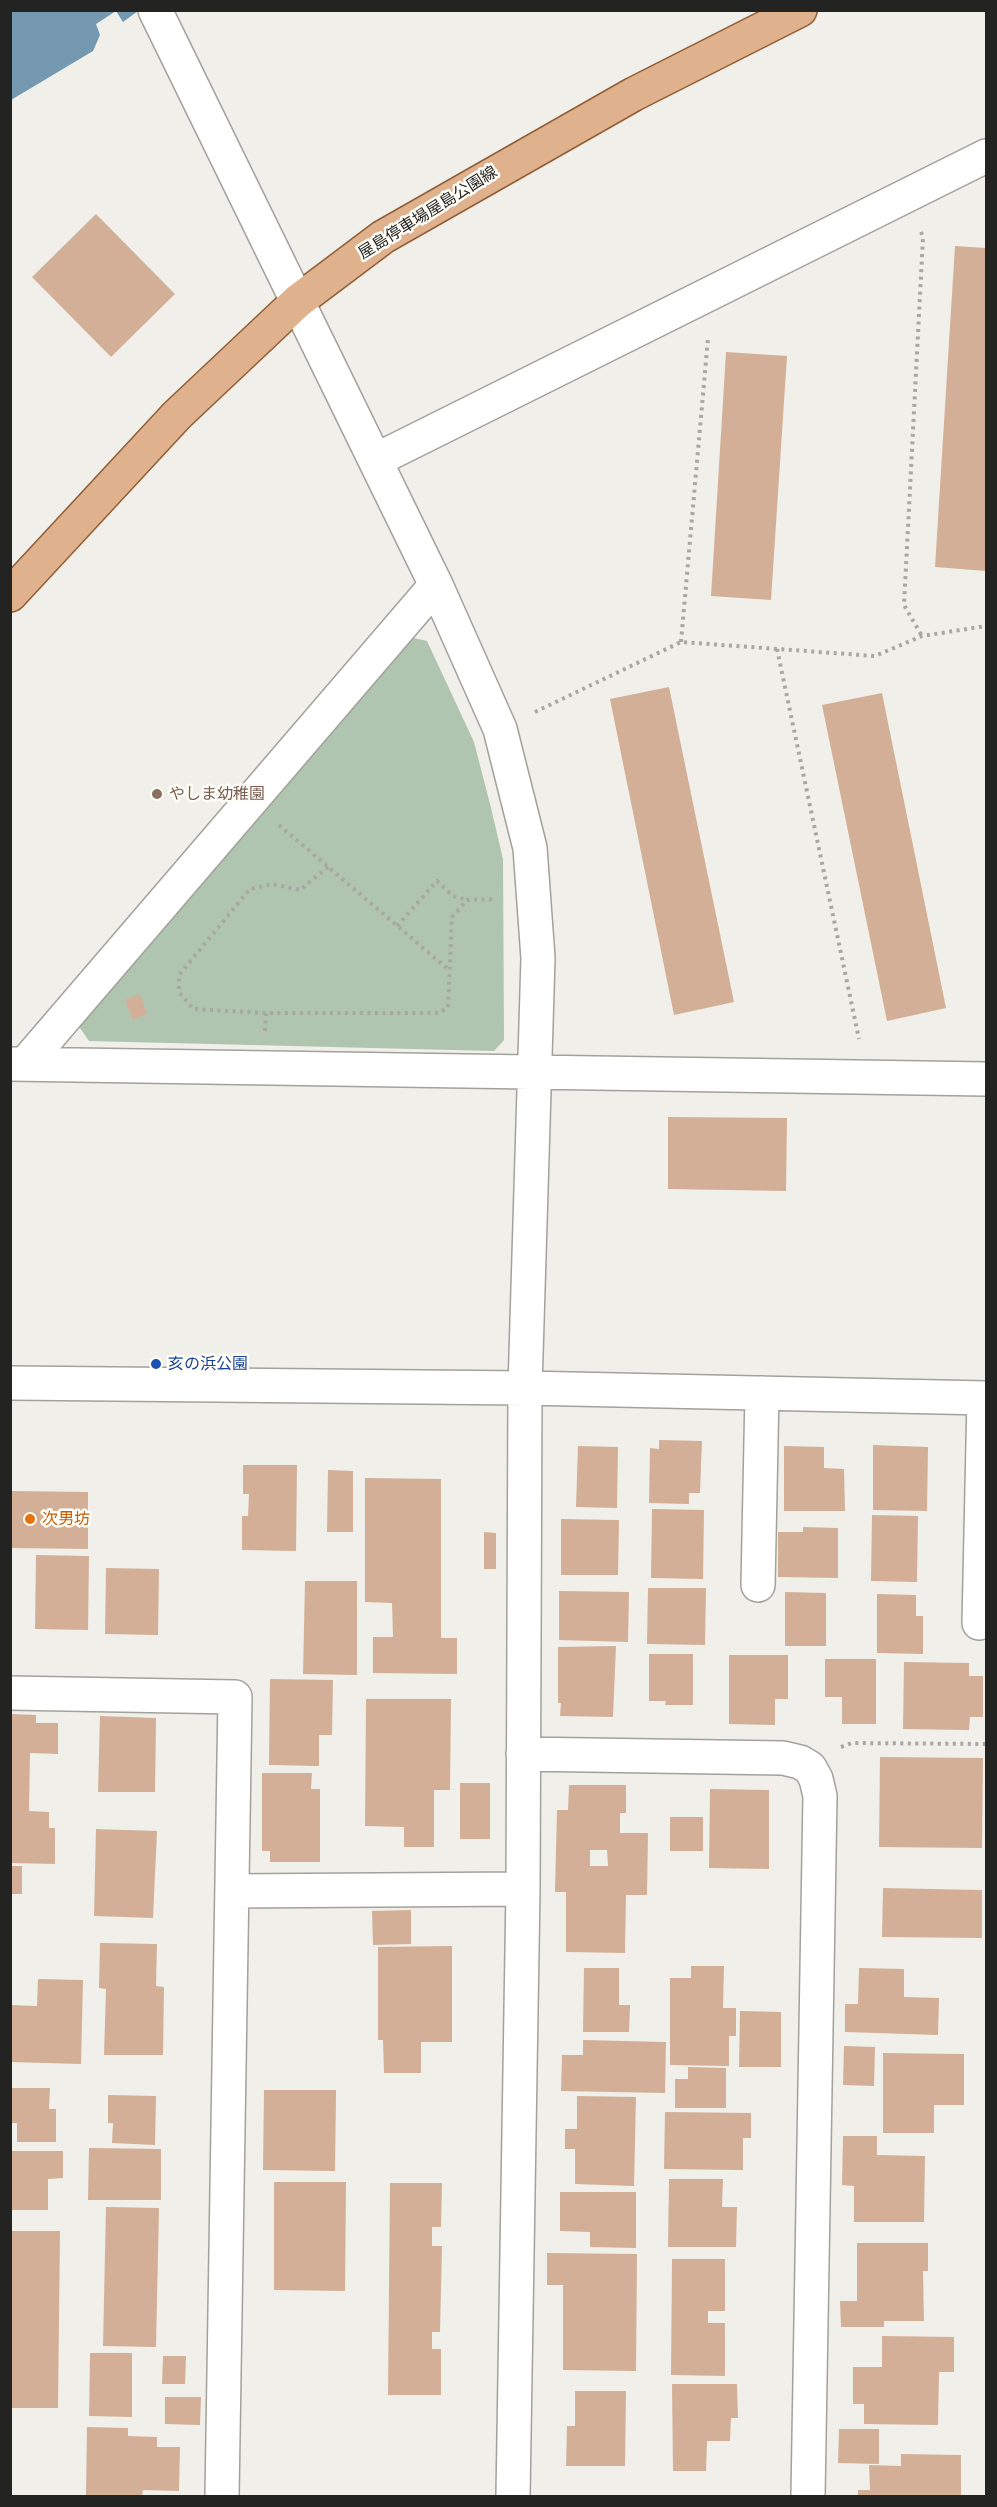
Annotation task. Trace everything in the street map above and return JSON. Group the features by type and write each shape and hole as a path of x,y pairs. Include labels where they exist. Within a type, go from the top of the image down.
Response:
{"main road":[{"name":"屋島停車場屋島公園線","path":"10,595 177,415 298,301 383,237 634,94 800,10"}],"street":[{"path":"155,10 436,585 500,729 530,848 538,958 525,1388 523,1889 513,2496"},
{"path":"376,460 697,302 906,194 987,156"},
{"path":"18,1064 251,801 436,585"},
{"path":"18,1064 987,1078"},
{"path":"10,1383 525,1388 985,1398 979,1623"},
{"path":"758,1585 762,1393"},
{"path":"10,1693 235,1697 222,2496"},
{"path":"523,1754 783,1758 800,1762 810,1768 816,1779 820,1796 808,2496"},
{"path":"232,1891 523,1889"}],"path":[{"path":"906,194 923,237 904,605 922,636"},
{"path":"681,642 709,328 697,302"},
{"path":"531,713 681,642 875,656 922,636 987,626"},
{"path":"777,649 867,1077"},
{"path":"251,801 449,971"},
{"path":"328,867 300,890 273,884 250,889 179,975 179,992 193,1009 266,1013 437,1013 448,1008 452,917 467,900"},
{"path":"397,926 436,881 453,896 467,900 503,899"},
{"path":"838,1749 852,1743 987,1744"},
{"path":"832,1744 838,1749 839,1758"}],"green space":[{"path":"405,636 427,641 474,742 491,808 503,859 504,1040 494,1051 89,1041 78,1025"}],"water":[{"path":"12,10 138,11 123,22 116,11 96,24 100,35 93,51 11,100"}],"building":[{"path":"96,214 175,294 111,357 32,277"},
{"path":"955,246 986,248 986,571 935,567"},
{"path":"726,352 787,356 771,600 711,596"},
{"path":"669,687 734,1002 674,1015 610,699"},
{"path":"882,693 946,1008 887,1021 822,705"},
{"path":"140,994 147,1014 133,1020 125,1000"},
{"path":"668,1117 787,1118 786,1191 668,1189"},
{"path":"659,1440 702,1441 700,1493 689,1493 689,1504 649,1503 650,1448 659,1449"},
{"path":"873,1445 928,1447 927,1511 873,1510"},
{"path":"578,1446 618,1447 617,1508 576,1507"},
{"path":"784,1446 824,1447 824,1468 844,1469 845,1511 784,1511"},
{"path":"243,1465 297,1465 296,1551 242,1550 242,1516 248,1516 249,1494 243,1494"},
{"path":"328,1470 353,1471 353,1532 327,1532"},
{"path":"365,1478 441,1479 441,1638 457,1638 457,1674 373,1673 373,1637 393,1637 392,1603 365,1602"},
{"path":"10,1491 88,1492 88,1549 10,1548"},
{"path":"652,1509 704,1510 703,1579 651,1578"},
{"path":"872,1515 918,1516 917,1582 871,1581"},
{"path":"561,1519 619,1520 618,1575 561,1575"},
{"path":"803,1527 838,1528 838,1578 778,1577 778,1532 803,1532"},
{"path":"484,1532 496,1533 496,1569 484,1569"},
{"path":"36,1555 89,1556 88,1630 35,1629"},
{"path":"106,1568 159,1569 158,1635 105,1634"},
{"path":"305,1581 357,1581 357,1675 303,1674"},
{"path":"648,1588 706,1588 705,1645 647,1644"},
{"path":"559,1591 629,1592 628,1642 559,1640"},
{"path":"785,1592 826,1593 826,1646 785,1646"},
{"path":"877,1594 916,1595 916,1616 923,1616 923,1654 877,1653"},
{"path":"616,1646 613,1717 560,1716 558,1647"},
{"path":"649,1654 693,1654 693,1705 665,1705 666,1701 649,1701"},
{"path":"729,1655 788,1655 788,1699 775,1699 775,1725 729,1724"},
{"path":"825,1659 876,1659 876,1724 842,1724 842,1697 825,1697"},
{"path":"904,1662 969,1663 969,1676 983,1676 983,1717 970,1717 969,1730 903,1729"},
{"path":"270,1679 333,1680 332,1735 319,1735 319,1766 269,1765"},
{"path":"366,1699 451,1699 450,1790 434,1790 434,1847 404,1847 404,1827 365,1826"},
{"path":"10,1714 36,1715 36,1723 58,1723 58,1754 30,1753 29,1811 49,1812 49,1828 55,1828 55,1864 10,1863"},
{"path":"100,1716 156,1718 155,1792 98,1792"},
{"path":"880,1757 983,1758 982,1848 879,1847"},
{"path":"262,1773 312,1773 311,1789 320,1789 320,1862 270,1862 270,1851 262,1851"},
{"path":"460,1783 490,1783 490,1839 460,1839"},
{"path":"569,1785 626,1785 626,1813 620,1813 620,1833 648,1833 647,1895 626,1895 625,1953 566,1952 566,1892 555,1892 557,1810 568,1810","holes":["590,1850 607,1850 608,1866 590,1866"]},
{"path":"710,1789 769,1790 769,1869 709,1868"},
{"path":"670,1817 703,1817 703,1851 670,1851"},
{"path":"96,1829 157,1831 153,1918 94,1916"},
{"path":"10,1866 22,1866 22,1894 10,1894"},
{"path":"883,1888 982,1890 982,1938 882,1937"},
{"path":"411,1910 411,1944 373,1945 372,1911"},
{"path":"100,1943 157,1944 156,1986 164,1987 163,2055 104,2055 106,1989 99,1988"},
{"path":"452,1946 452,2042 421,2042 421,2073 384,2073 383,2040 378,2040 378,1947"},
{"path":"691,1966 724,1966 723,2008 736,2008 736,2036 729,2036 729,2066 670,2065 670,1978 691,1978"},
{"path":"584,1968 619,1968 619,2005 630,2005 629,2032 583,2032"},
{"path":"859,1968 904,1969 904,1997 939,1998 938,2035 845,2032 845,2004 858,2004"},
{"path":"38,1979 83,1980 81,2064 10,2062 10,2005 37,2006"},
{"path":"740,2011 781,2012 781,2067 739,2067"},
{"path":"583,2040 666,2042 665,2093 561,2091 562,2055 583,2055"},
{"path":"844,2046 875,2047 874,2086 843,2085"},
{"path":"883,2053 964,2054 964,2105 934,2105 934,2133 883,2133"},
{"path":"688,2067 726,2068 726,2108 675,2108 675,2079 688,2079"},
{"path":"12,2088 50,2088 49,2109 56,2109 56,2142 17,2142 17,2123 11,2123"},
{"path":"264,2090 336,2090 335,2171 263,2170"},
{"path":"108,2095 156,2096 155,2145 112,2143 113,2123 108,2123"},
{"path":"577,2096 636,2097 634,2186 575,2184 575,2149 565,2149 565,2129 577,2129"},
{"path":"665,2112 751,2113 751,2138 743,2138 743,2170 664,2169"},
{"path":"843,2136 877,2136 877,2155 925,2156 924,2222 854,2222 854,2186 842,2185"},
{"path":"89,2148 161,2149 161,2200 88,2200"},
{"path":"10,2151 63,2151 63,2178 48,2179 48,2210 10,2210"},
{"path":"669,2179 723,2179 722,2207 737,2207 736,2247 668,2247"},
{"path":"274,2182 346,2182 345,2291 274,2290"},
{"path":"390,2183 442,2183 441,2227 432,2227 432,2246 442,2246 440,2332 432,2332 432,2349 441,2349 441,2395 388,2395"},
{"path":"560,2192 636,2192 636,2248 590,2247 590,2232 560,2231"},
{"path":"106,2207 159,2208 156,2347 103,2346"},
{"path":"10,2231 60,2231 58,2408 10,2408"},
{"path":"857,2243 928,2243 928,2271 923,2271 924,2321 884,2321 884,2327 841,2327 840,2301 857,2301"},
{"path":"547,2253 637,2254 636,2371 563,2370 563,2285 547,2285"},
{"path":"672,2259 725,2259 725,2311 708,2311 708,2323 725,2323 725,2376 671,2375"},
{"path":"882,2336 954,2337 954,2372 939,2372 938,2425 864,2424 864,2404 853,2404 853,2367 882,2367"},
{"path":"90,2353 132,2353 132,2417 89,2416"},
{"path":"163,2356 186,2356 185,2384 162,2384"},
{"path":"672,2384 737,2384 738,2418 731,2418 730,2441 707,2441 706,2471 673,2471"},
{"path":"575,2391 626,2391 625,2466 566,2466 567,2426 575,2426"},
{"path":"165,2397 201,2397 200,2425 165,2424"},
{"path":"87,2427 128,2428 128,2436 157,2437 157,2447 180,2447 179,2491 143,2490 142,2496 86,2495"},
{"path":"839,2429 879,2429 879,2464 838,2463"},
{"path":"901,2454 961,2455 961,2496 858,2496 858,2490 870,2490 869,2465 901,2466"}],"place":[{"name":"やしま幼稚園","path":"157,794"},
{"name":"亥の浜公園","path":"156,1364"},
{"name":"次男坊","path":"30,1519"}]}
